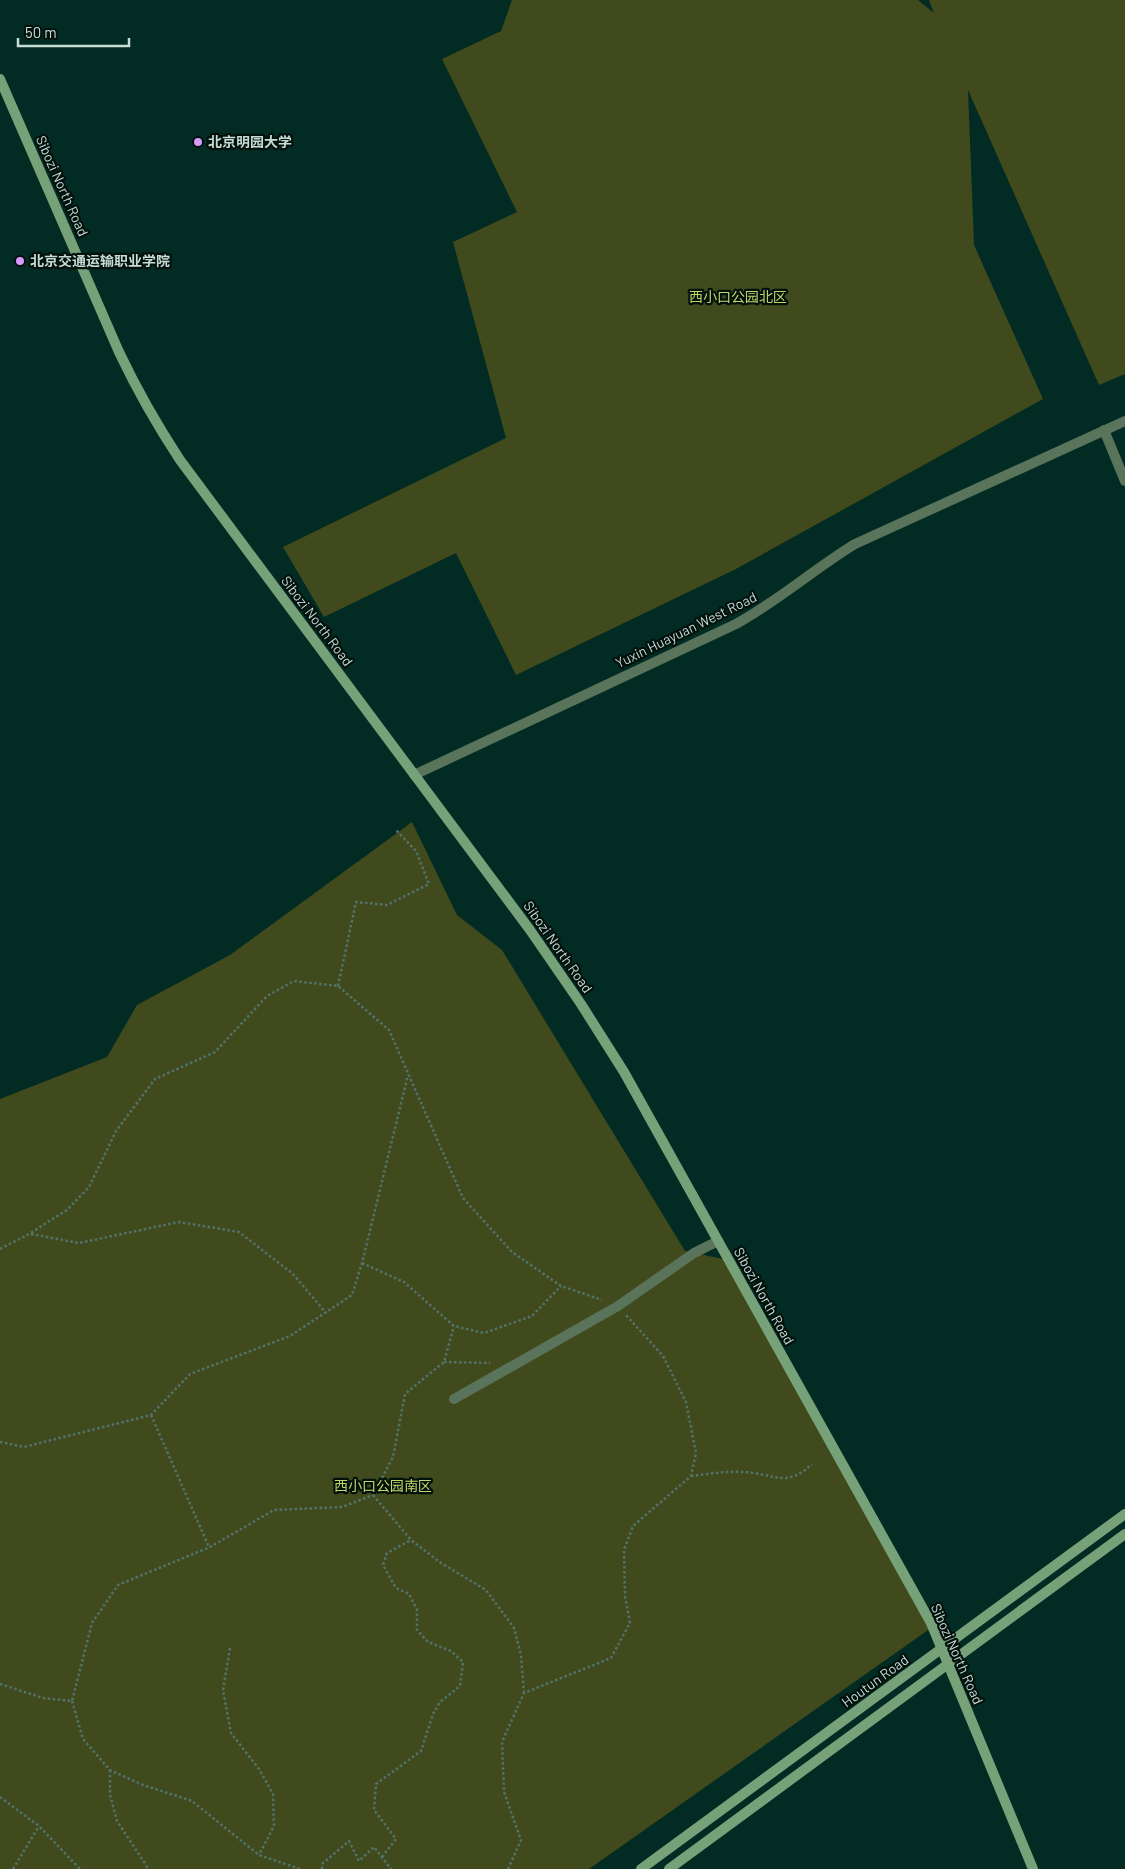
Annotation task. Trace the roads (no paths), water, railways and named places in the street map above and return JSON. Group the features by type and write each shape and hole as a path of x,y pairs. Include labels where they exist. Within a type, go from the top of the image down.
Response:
{"street":[{"name":"Sibozi North Road","path":"0,79 119,352 136,388 156,422 180,460 530,930 624,1072 925,1613 942,1648 1033,1869"},
{"name":"Yuxin Huayuan West Road","path":"414,775 736,624 761,610 827,561 855,544 1125,421"},
{"path":"1104,430 1125,481"},
{"path":"454,1399 618,1306 694,1253 718,1241"},
{"name":"Houtun Road","path":"641,1869 1125,1514"},
{"path":"669,1869 1125,1534"}],"place":[{"name":"北京明园大学","path":"198,142"},
{"name":"北京交通运输职业学院","path":"20,261"}],"park label":[{"name":"西小口公园北区","path":"738,297"},
{"name":"西小口公园南区","path":"383,1486"}]}
